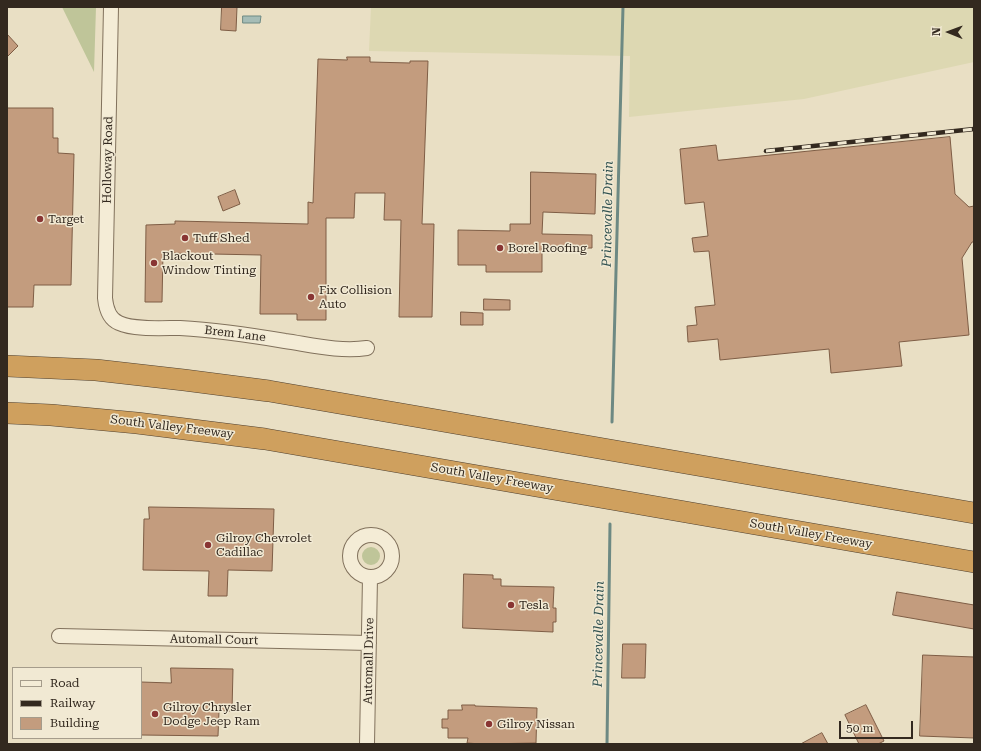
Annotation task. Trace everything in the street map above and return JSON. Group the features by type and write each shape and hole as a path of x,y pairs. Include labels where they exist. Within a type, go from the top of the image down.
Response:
{"highway":[{"path":"7,366 96,370 255,389 974,513"},
{"name":"South Valley Freeway","path":"7,413 180,427 302,445 974,562"},
{"path":"7,428 180,427"}],"street":[{"name":"Holloway Road","path":"108,313 105,298 111,7"},
{"name":"Brem Lane","path":"108,313 112,319 118,323 131,326 222,332 336,349 356,350 366,348"},
{"name":"Automall Drive","path":"367,744 370,577"},
{"name":"Automall Court","path":"59,636 369,643"}],"shaded area":[{"path":"371,7 974,7 974,62 804,99 629,117 630,56 369,51"}],"green space":[{"path":"62,7 96,7 94,72"},
{"path":"371,547 377,550 380,556 377,562 371,565 365,562 362,556 365,550"}],"water":[{"path":"243,16 261,16 260,23 243,23"}],"building":[{"path":"222,7 237,7 236,31 221,30"},
{"path":"7,34 18,46 7,57"},
{"path":"347,57 370,57 370,62 410,63 410,61 428,61 422,224 434,224 432,317 399,317 401,220 384,220 385,193 355,193 354,218 326,218 326,320 297,320 297,314 260,314 261,255 163,253 162,302 145,302 146,225 175,224 175,221 308,224 308,202 313,203 318,59 347,60"},
{"name":"Target","path":"7,108 53,108 53,138 58,138 58,153 74,154 71,285 34,285 33,307 7,307"},
{"path":"950,137 955,194 969,207 974,206 974,242 972,242 962,258 969,335 899,342 902,366 831,373 829,349 720,360 718,339 688,342 687,326 697,325 695,307 715,305 709,251 694,252 692,238 708,236 704,202 685,204 680,149 716,145 718,160"},
{"path":"531,172 596,174 595,214 543,212 542,234 592,235 592,248 542,248 542,272 486,272 486,265 458,265 458,230 510,231 510,224 530,224"},
{"path":"235,190 240,204 223,211 218,197"},
{"path":"484,299 510,300 510,310 484,310"},
{"path":"461,312 483,313 483,325 461,325"},
{"name":"Gilroy Chevrolet Cadillac","path":"149,507 274,509 272,571 228,570 227,596 208,596 209,571 143,570 144,519 149,519"},
{"path":"464,574 493,575 493,579 501,579 501,586 554,587 553,608 556,608 556,622 553,622 553,632 463,628"},
{"path":"897,592 974,605 974,629 893,615"},
{"path":"623,644 646,644 645,678 622,678"},
{"path":"923,655 974,657 974,738 920,736"},
{"path":"171,668 233,669 232,711 219,711 218,736 142,735 142,682 171,683"},
{"name":"Gilroy Nissan","path":"462,705 537,708 536,743 481,744 467,743 468,738 448,738 448,728 442,728 442,719 448,719 448,710 462,710"},
{"path":"866,705 884,741 878,744 859,744 845,715"},
{"path":"822,733 828,744 801,744"}],"waterway":[{"name":"Princevalle Drain","path":"612,422 623,7"},
{"name":"Princevalle Drain","path":"607,744 610,524"}],"railway":[{"path":"766,151 974,129"}],"place":[{"name":"Target","path":"40,219"},
{"name":"Tuff Shed","path":"185,238"},
{"name":"Borel Roofing","path":"500,248"},
{"name":"Blackout Window Tinting","path":"154,263"},
{"name":"Fix Collision Auto","path":"311,297"},
{"name":"Gilroy Chevrolet Cadillac","path":"208,545"},
{"name":"Tesla","path":"511,605"},
{"name":"Gilroy Chrysler Dodge Jeep Ram","path":"155,714"},
{"name":"Gilroy Nissan","path":"489,724"}]}
